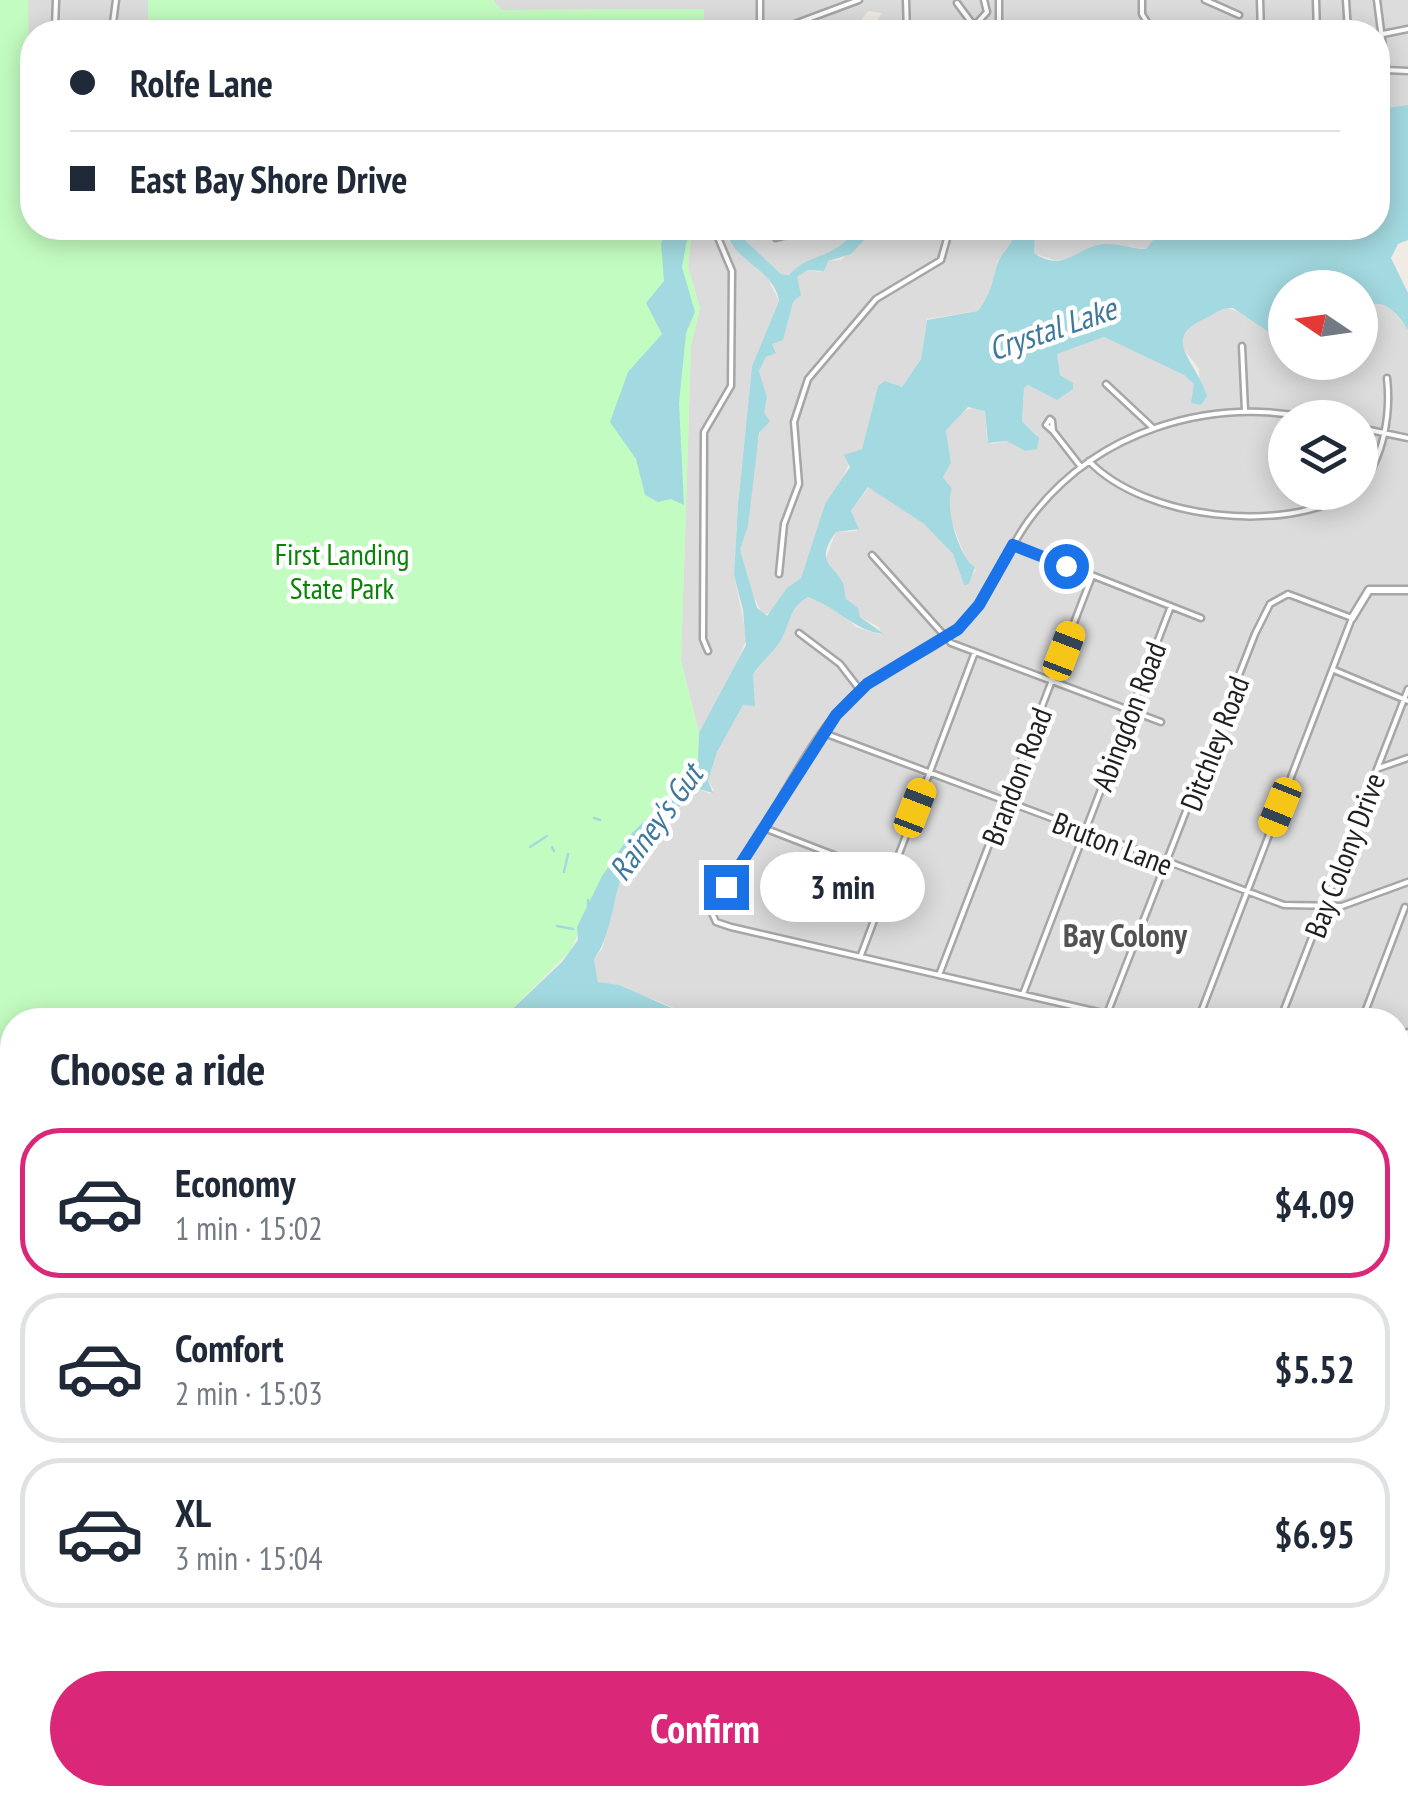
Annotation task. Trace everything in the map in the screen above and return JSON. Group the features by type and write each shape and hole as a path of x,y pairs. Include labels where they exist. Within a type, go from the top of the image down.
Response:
{"street":[{"path":"805,20 859,0"},
{"path":"1206,0 1239,15"},
{"path":"957,3 970,20"},
{"path":"708,651 703,639 704,432 731,386 731,266 719,240"},
{"path":"779,574 784,524 798,484 794,422 808,379 876,299 941,260 947,240"},
{"path":"1242,346 1245,410"},
{"path":"1378,450 1387,378"},
{"path":"1106,384 1153,428"},
{"path":"1081,1008 714,920 713,909 822,732 860,690 946,638 979,605 1036,512 1081,468 1153,428 1192,417 1245,410 1268,413"},
{"path":"1053,431 1081,468"},
{"path":"1378,432 1408,438"},
{"path":"1089,462 1104,476 1145,496 1216,514 1303,510"},
{"path":"1013,545 1201,618"},
{"path":"872,555 946,638 1161,722"},
{"name":"Brandon Road","path":"939,975 1092,576"},
{"path":"1203,1008 1362,597 1373,589 1408,590"},
{"name":"Ditchley Road","path":"1108,1008 1270,604 1284,594 1352,618"},
{"name":"Abingdon Road","path":"1023,994 1170,606"},
{"path":"799,633 840,664 860,690"},
{"path":"861,955 975,652"},
{"path":"1333,670 1406,700"},
{"name":"Bay Colony Drive","path":"1285,1008 1408,689"},
{"name":"Bruton Lane","path":"822,732 1246,894 1292,906 1342,906 1408,882"},
{"path":"1377,769 1408,758"},
{"path":"764,828 888,876"},
{"path":"1367,1008 1405,907"}],"shaded area":[{"path":"28,0 148,0 148,20 28,20"},
{"path":"493,0 1408,0 1408,105 1390,107 1390,20 877,20 882,13 868,11 861,20 704,20 704,9 501,10"},
{"path":"691,240 728,240 768,279 779,301 752,366 738,505 734,575 747,639 718,705 699,733 681,661 691,345 700,308 688,267"},
{"path":"745,240 846,240 836,252 789,275 781,274"},
{"path":"862,240 1013,240 997,262 994,289 978,311 927,319 921,359 902,387 878,386 862,449 853,455 837,490 825,504 801,578 787,588 774,610 763,616 746,580 740,550 748,526 752,472 767,397 759,371 766,357 776,352 772,344 789,317 797,277 808,270 820,272 828,261 841,260"},
{"path":"1034,240 1153,240 1146,249 1105,244 1073,259 1054,260 1033,253"},
{"path":"1378,303 1390,307 1408,330 1408,1008 674,1008 598,982 594,959 602,949 620,881 637,845 659,819 672,815 699,789 710,794 714,790 708,781 717,752 752,688 753,675 783,636 785,621 800,602 808,597 818,600 838,609 856,627 881,635 879,627 860,617 846,599 826,558 836,532 857,531 851,511 869,487 924,524 953,554 964,585 976,570 965,557 948,512 949,485 943,477 951,463 946,430 958,413 978,406 985,411 987,440 992,444 1008,441 1025,451 1037,435 1022,421 1024,388 1028,385 1053,398 1073,383 1060,375 1057,354 1104,337 1184,375 1194,384 1201,405 1199,369 1182,347 1182,332 1188,324 1225,307 1247,315 1268,330 1268,380 1378,380"}],"green space":[{"name":"First Landing State Park","path":"0,0 28,0 28,20 20,20 20,240 691,240 688,267 700,308 691,345 681,661 699,733 698,760 687,779 630,835 602,876 571,950 513,1008 0,1008"},
{"path":"148,0 493,0 501,10 704,9 704,20 148,20"}],"water":[{"path":"1408,105 1408,240 1398,244 1391,258 1408,293 1408,330 1394,311 1378,304 1378,270 1268,270 1268,332 1233,308 1218,311 1184,334 1185,352 1207,396 1201,405 1191,403 1194,384 1184,375 1104,337 1057,354 1060,375 1073,383 1073,389 1057,400 1028,385 1024,388 1022,421 1039,438 1037,449 1025,451 1007,441 988,443 985,411 968,407 946,430 951,463 943,477 952,489 950,507 959,543 975,567 969,584 964,585 953,554 924,524 868,487 851,511 859,529 836,532 826,556 843,583 846,599 858,608 860,617 884,634 864,629 808,597 802,601 780,641 753,675 755,706 743,705 717,752 708,781 713,793 699,789 653,830 633,853 620,881 607,932 594,959 598,982 619,985 672,1008 514,1008 562,962 578,940 577,927 602,876 630,835 687,779 698,760 699,733 746,645 734,575 738,505 752,366 779,301 769,281 730,240 745,240 781,274 789,275 847,240 864,240 851,254 828,261 824,271 808,270 797,277 801,295 793,302 783,340 772,344 776,353 766,357 759,371 767,397 764,413 770,421 759,433 748,526 740,550 757,608 767,616 787,588 801,578 825,504 850,467 844,455 862,449 878,386 885,381 902,387 921,359 927,320 978,311 1011,240 1035,240 1034,253 1054,261 1104,244 1146,249 1153,240 1390,240 1390,107"},
{"path":"687,240 682,267 695,312 686,333 679,403 684,505 671,499 658,502 645,495 636,459 610,422 628,372 662,334 646,303 664,281 661,243"}],"waterway":[{"path":"594,818 600,820"},
{"path":"530,847 547,836"},
{"path":"552,847 554,851"},
{"path":"564,872 568,854"},
{"path":"588,900 588,910"},
{"path":"557,926 573,929"}],"district":[{"name":"Bay Colony","path":"1125,935"}],"route":[{"path":"726,887 822,732 854,695 958,629 979,605 1013,545 1066,566"}],"water label":[{"name":"Crystal Lake","path":"1052,328"},
{"name":"Rainey's Gut","path":"655,822"}]}
